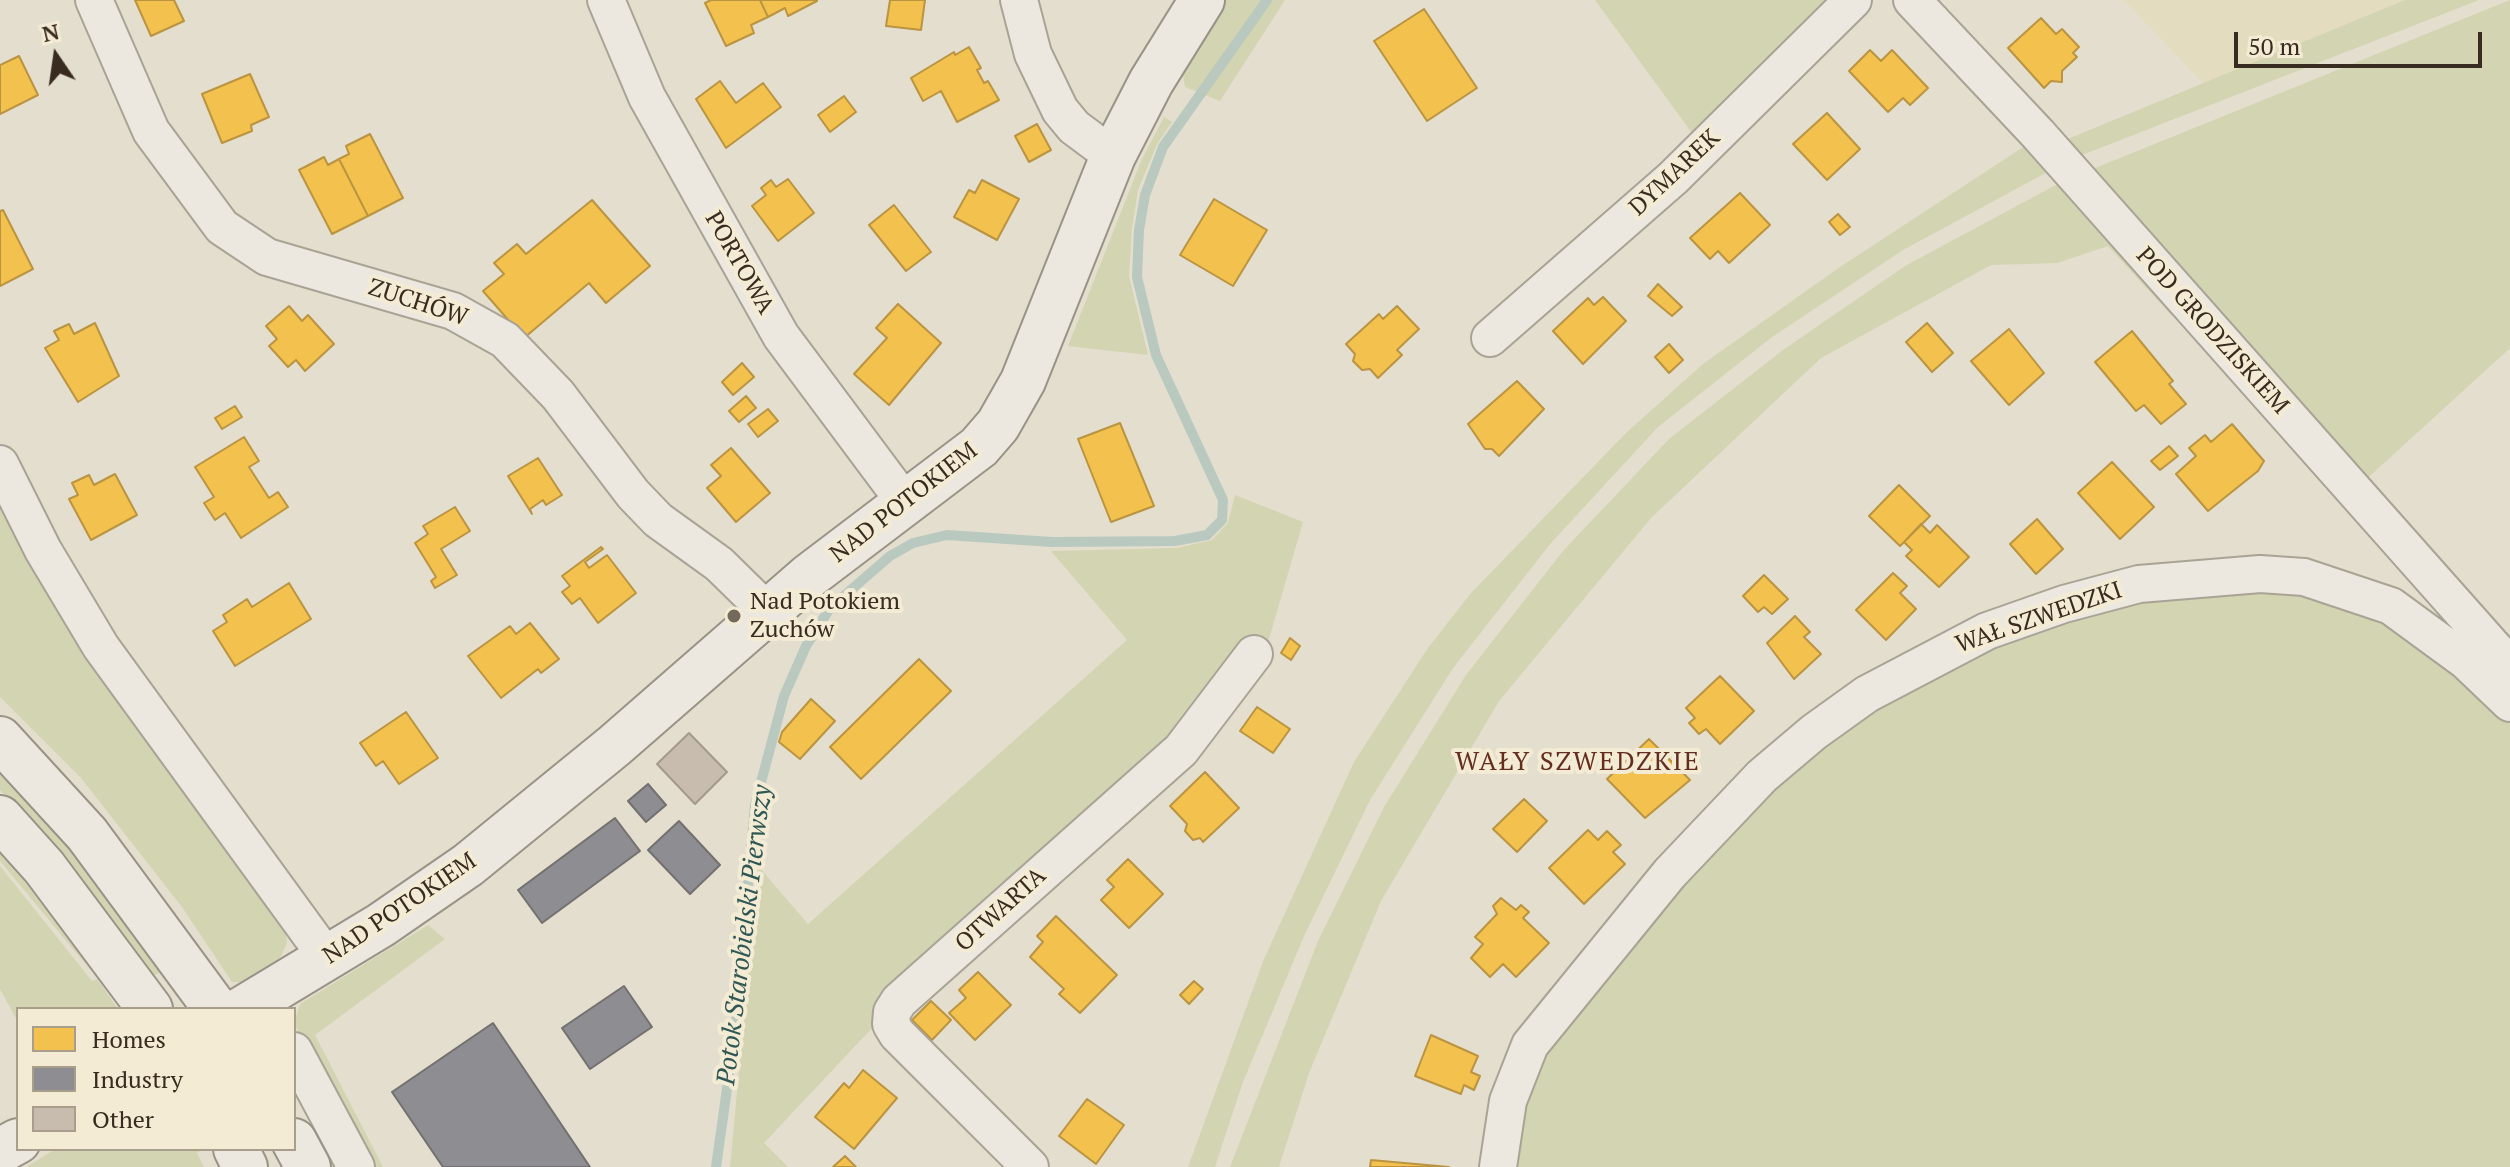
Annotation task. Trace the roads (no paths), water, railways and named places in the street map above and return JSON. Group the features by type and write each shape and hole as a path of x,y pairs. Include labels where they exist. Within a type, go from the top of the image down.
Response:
{"street":[{"name":"ZUCHÓW","path":"94,0 151,131 222,227 267,257 453,311 505,340 558,395 633,494 658,520 719,564 767,611"},
{"name":"PORTOWA","path":"606,0 647,97 781,336 907,505"},
{"path":"1019,0 1033,54 1060,110 1074,127 1113,156"},
{"name":"NAD POTOKIEM","path":"259,1005 468,865 614,746 767,611 979,447 1011,404 1035,355 1113,156 1151,82 1202,0"},
{"name":"DYMAREK","path":"1490,338 1673,178 1853,0"},
{"name":"POD GRODZISKIEM","path":"1912,0 2038,134 2510,666"},
{"path":"0,464 43,550 101,647 328,959"},
{"name":"WAŁ SZWEDZKI","path":"1498,1167 1508,1101 1530,1045 1670,873 1762,776 1814,732 1867,694 1987,631 2080,599 2139,584 2260,574 2304,577 2391,606 2466,661 2510,703"},
{"name":"OTWARTA","path":"1030,1167 897,1034 891,1024 892,1012 899,1001 1181,750 1254,654"},
{"path":"0,739 87,834 215,1007"},
{"path":"0,818 104,943 149,1007"},
{"path":"296,1055 356,1167"},
{"path":"296,1145 308,1167"}],"waterway":[{"name":"Potok Starobielski Pierwszy","path":"716,1167 735,1032 755,805 784,696 806,646 830,608 890,556 913,543 947,535 1052,542 1175,541 1207,535 1222,520 1223,500 1156,355 1137,277 1139,230 1145,195 1163,147 1267,0"}],"place":[{"name":"Nad Potokiem Zuchów","path":"734,616"}],"district":[{"name":"WAŁY SZWEDZKIE","path":"1578,763"}]}
